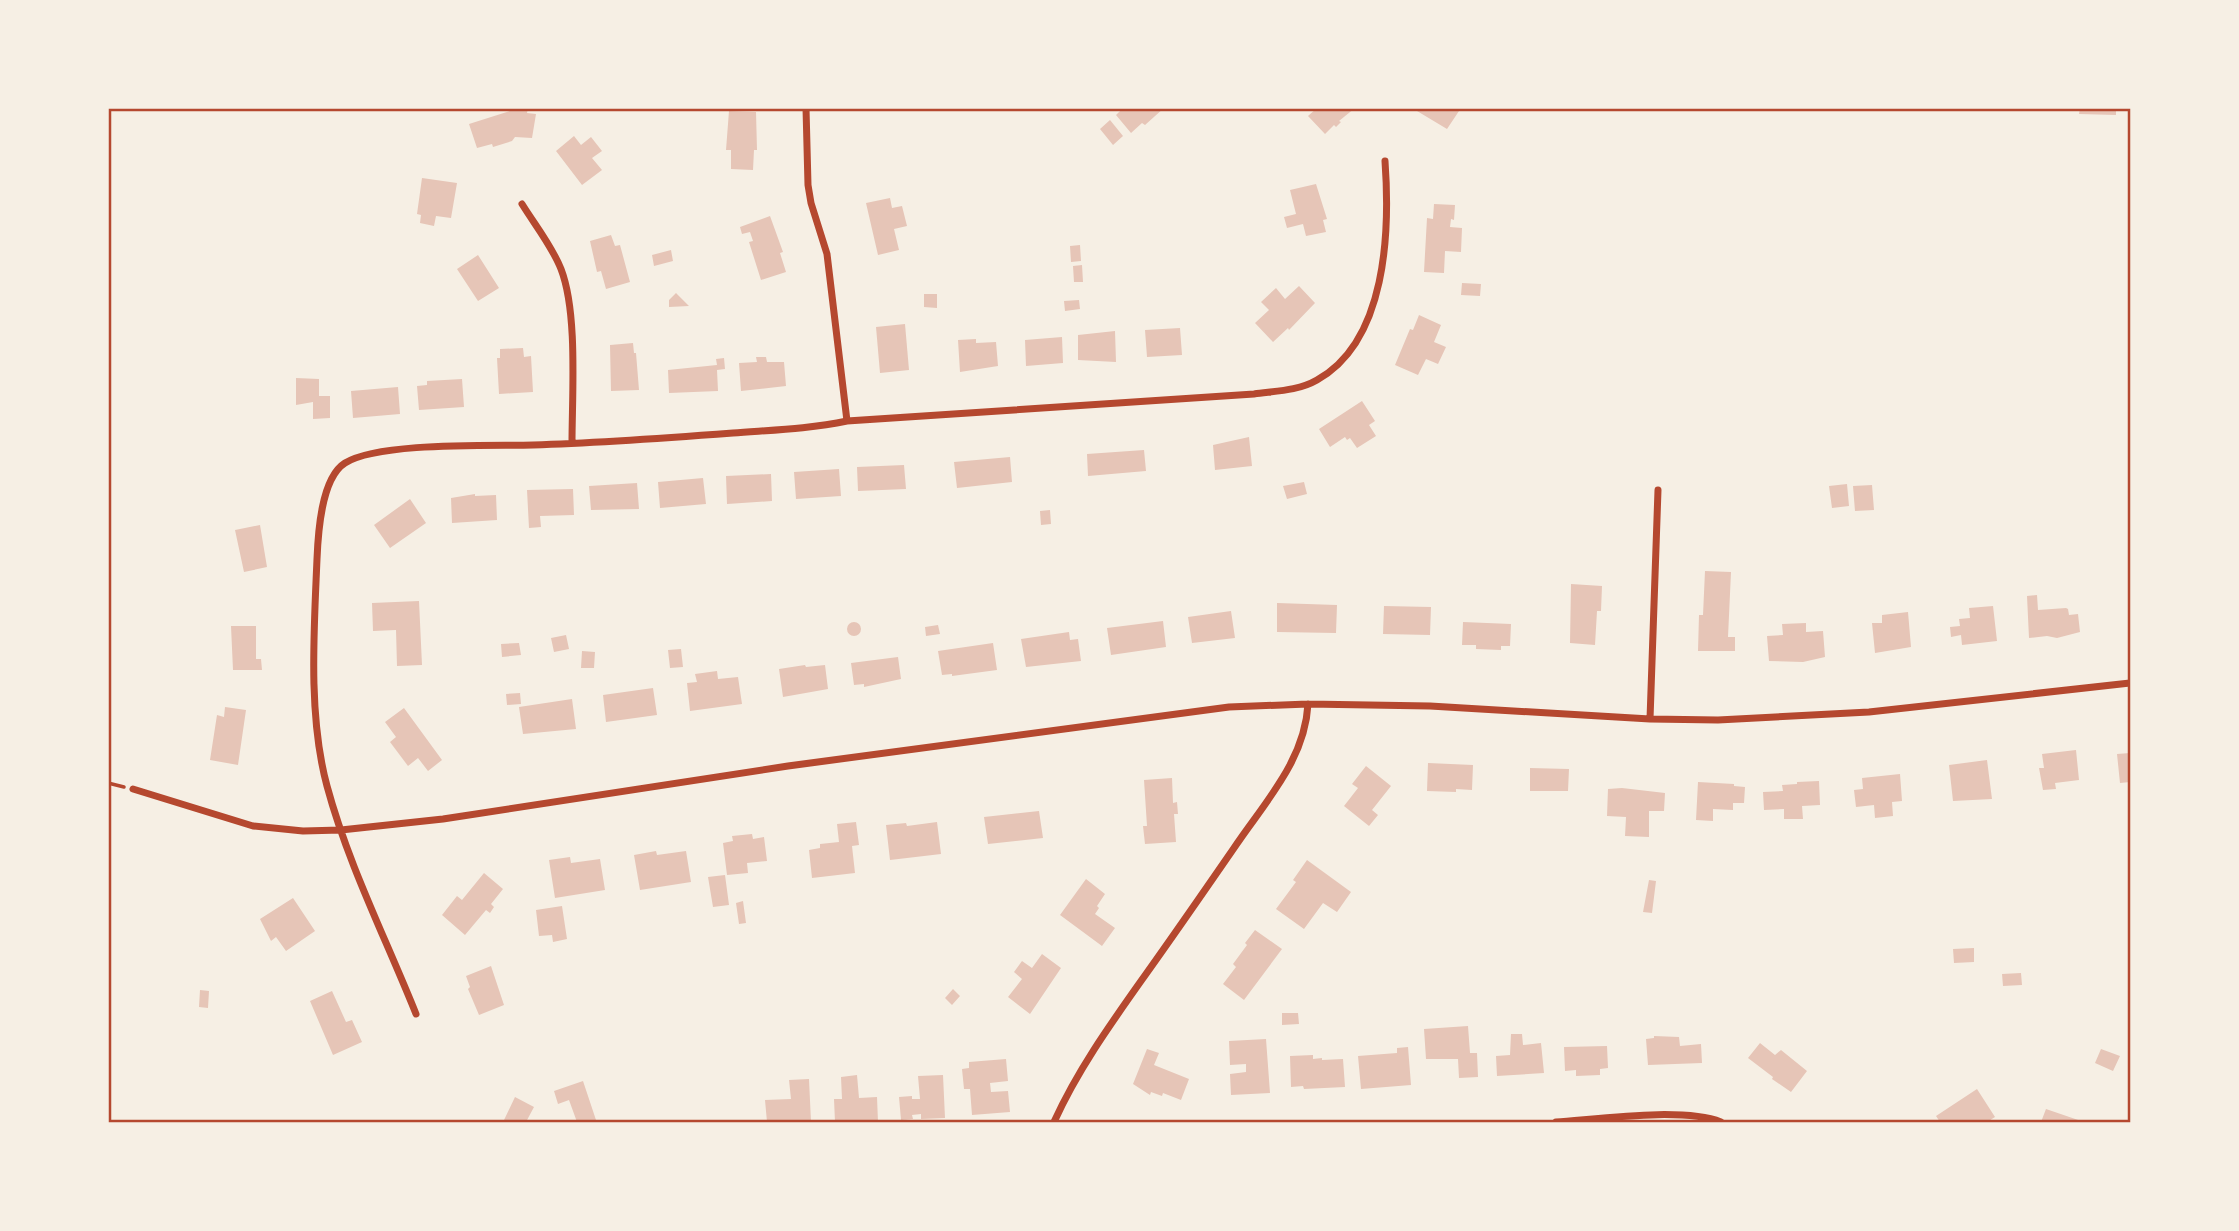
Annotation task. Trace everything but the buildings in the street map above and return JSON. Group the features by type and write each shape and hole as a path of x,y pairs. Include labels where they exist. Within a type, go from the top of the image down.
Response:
{"street":[{"path":"806,108 808,185 827,254 847,421"},
{"path":"416,1014 341,830 326,784 313,663 321,519 326,493 337,469 356,458 410,449 572,443 811,427 847,421 1254,394 1297,388 1329,372 1351,350 1369,314 1382,272 1387,204 1385,161"},
{"path":"522,204 561,268 568,294 571,319 572,443"},
{"path":"1650,719 1658,490"},
{"path":"133,789 253,826 303,831 341,830 443,818 788,766 1229,706 1308,704 1505,709 1650,719 1718,720 1869,712 2130,683"},
{"path":"1054,1122 1096,1044 1288,770 1303,735 1308,704"},
{"path":"1556,1122 1671,1115 1700,1116 1721,1122"}]}
